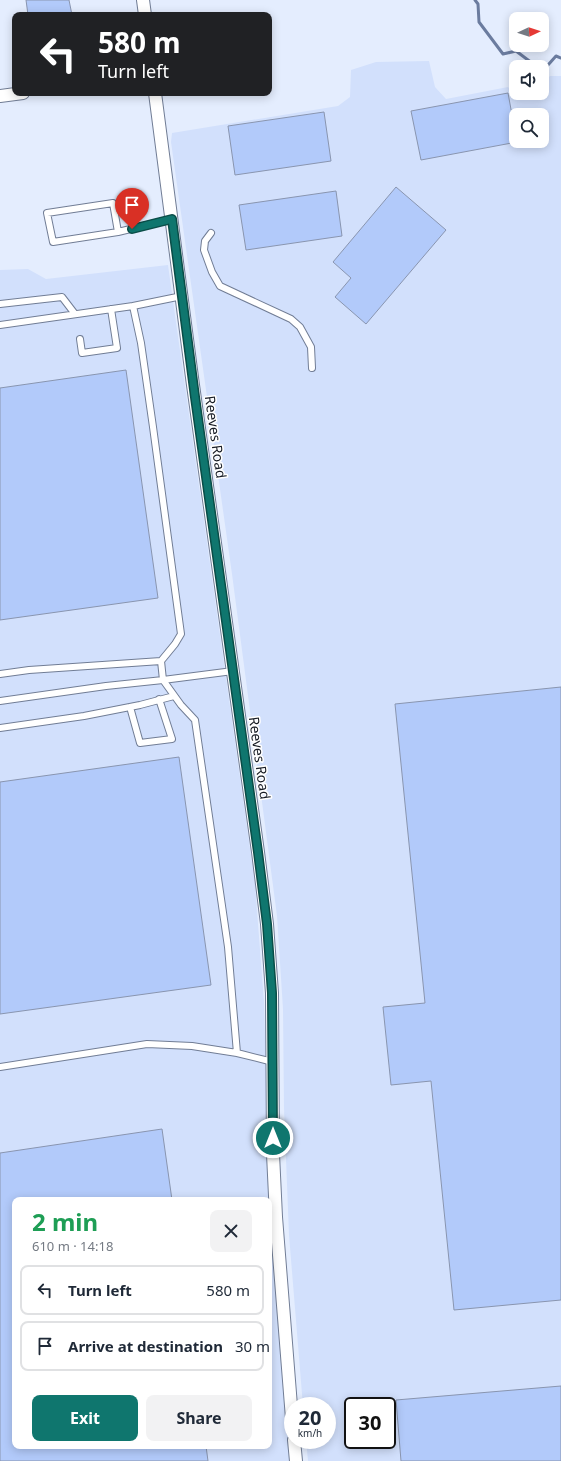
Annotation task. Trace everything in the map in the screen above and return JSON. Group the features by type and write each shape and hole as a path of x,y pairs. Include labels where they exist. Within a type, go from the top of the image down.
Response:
{"street":[{"path":"143,0 145,12"},
{"path":"0,96 12,94"},
{"name":"Reeves Road","path":"156,96 267,924 272,993 273,1154 276,1217 290,1397"},
{"path":"295,1449 296,1461"}],"lane":[{"path":"118,232 113,203 47,213 53,242 118,232 172,219"},
{"path":"211,233 205,241 204,250 212,272 220,286 291,318 300,327 311,347 312,368"},
{"path":"0,325 134,306 182,296"},
{"path":"0,304 62,297 74,314"},
{"path":"0,674 29,670 161,660 175,644 181,634 141,343 134,306"},
{"path":"80,339 82,353 117,348 111,309"},
{"path":"161,660 163,680 174,696 195,720 228,947 237,1053"},
{"path":"0,701 106,686 233,671"},
{"path":"0,728 84,716 174,696"},
{"path":"130,706 140,743 172,739 159,700"},
{"path":"0,1067 147,1044 192,1046 237,1053 273,1062"}],"shaded area":[{"path":"429,61 435,87 446,99 508,87 509,100 549,100 549,77 561,76 561,1461 308,1461 307,1449 336,1449 336,1397 302,1397 289,1235 284,1108 283,1009 277,916 232,574 171,142 172,133 338,106 350,97 351,70 376,62"},
{"path":"168,265 255,884 264,1002 269,1197 12,1197 12,1449 272,1449 272,1247 285,1397 284,1449 289,1449 290,1461 0,1461 0,270 28,269 46,279"}],"building":[{"path":"26,0 69,0 71,12 28,12"},
{"path":"508,93 511,108 509,108 509,144 421,160 411,111"},
{"path":"324,112 331,161 235,175 228,126"},
{"path":"396,187 446,230 366,324 335,297 351,278 333,262"},
{"path":"336,191 342,236 246,250 239,205"},
{"path":"126,370 158,598 0,620 0,388"},
{"path":"561,687 561,1300 454,1310 431,1081 391,1085 383,1007 425,1003 395,704"},
{"path":"179,757 211,985 0,1014 0,782"},
{"path":"162,1129 172,1197 12,1197 12,1449 206,1449 208,1461 0,1461 0,1153"},
{"path":"561,1386 561,1461 401,1461 396,1400"}],"waterway":[{"path":"475,0 478,4 479,22 503,54 516,51 532,63 548,65 556,56 561,58"}],"route":[{"path":"132,229 172,219 267,924 272,993 273,1138"}]}
